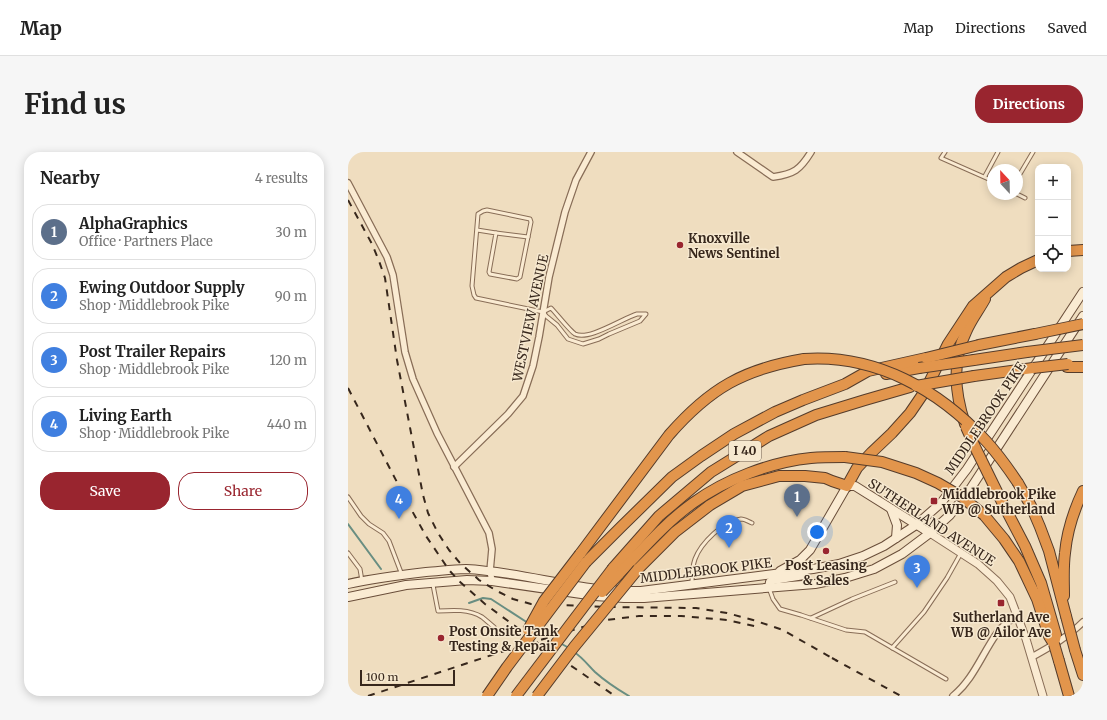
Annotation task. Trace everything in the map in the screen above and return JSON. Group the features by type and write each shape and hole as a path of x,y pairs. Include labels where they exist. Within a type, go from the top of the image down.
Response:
{"highway":[{"path":"538,696 574,648 638,569 674,532 710,505 742,486 779,476 825,478 847,486 857,468 910,413 925,391 948,344 973,306 1006,277 1035,261"},
{"path":"990,291 965,332 958,353 956,369 958,397 966,427 1025,546 1041,583 1050,626"},
{"path":"845,384 868,371 979,345 1083,324"},
{"name":"I 40","path":"487,696 583,558 621,527 672,477 734,434 775,412 845,384 919,368 1083,345"},
{"path":"583,558 669,435 696,406 712,394 744,375 789,362 804,359 827,359 860,363 887,371 906,379 947,405 971,426 986,442 1018,482 1040,527 1083,675"},
{"path":"1067,366 1083,362"},
{"path":"1067,366 1083,367"},
{"name":"I 40","path":"516,696 554,646 659,516 711,472 769,436 816,416 910,387 1033,368 1067,366"},
{"path":"616,571 692,503 741,476 783,462 812,458 845,457 882,462 916,473 962,496 984,515 1004,539 1019,561 1050,626 1056,635 1054,644 1070,696"},
{"path":"1065,611 1065,552 1075,507 1083,491"}],"main road":[{"name":"MIDDLEBROOK PIKE","path":"348,584 402,575 466,569 512,574 592,589 641,591 813,569 839,564 863,556 884,546 916,525 941,503 967,470 1083,292"},
{"name":"MIDDLEBROOK PIKE","path":"348,597 406,585 467,580 492,581 596,596 644,598 822,582 845,578 874,569 902,554 930,533 950,515 969,491 1083,316"},
{"name":"SUTHERLAND AVENUE","path":"847,486 855,486 930,533"},
{"path":"770,574 790,566 800,560 810,550 847,486"},
{"path":"891,509 897,525 896,538"},
{"path":"768,587 770,582 773,580 799,576 813,569"},
{"path":"348,592 362,589 362,581"},
{"path":"692,584 694,594"}],"street":[{"name":"WESTVIEW AVENUE","path":"454,467 508,414 523,396 533,366 549,277 565,212 576,180 591,152"},
{"path":"737,152 773,177 794,172 805,162 811,152"},
{"path":"348,183 387,257 393,275 405,352 413,379 437,433 489,533 492,549 490,571 492,581"},
{"name":"SUTHERLAND AVENUE","path":"930,533 978,564 997,581 1010,597 1018,615 1043,696"},
{"path":"952,696 965,684 997,632 1007,622 1018,615"},
{"path":"1032,657 1057,643 1074,631 1083,622"}],"lane":[{"path":"945,152 941,158 985,176 998,152"},
{"path":"1023,169 1033,152"},
{"path":"496,233 489,272 490,274 517,279 520,277 531,222 530,219 487,210 478,214 472,286 476,298 543,312 551,308 574,333 581,335 592,333 638,314 646,314 640,321 599,339 583,344 568,339 557,325 543,312"},
{"path":"477,230 528,237"},
{"path":"348,496 361,516 369,524 383,533 389,541 402,575"},
{"path":"692,584 694,560 704,543 717,530 736,520 742,519 752,523"},
{"path":"348,553 360,569 362,581"},
{"path":"892,648 924,612 947,578 961,553"},
{"path":"770,574 768,587 773,599 780,609 846,630 865,632 946,679"},
{"path":"811,618 852,599 895,582"},
{"path":"432,583 438,611 461,610 474,613 494,627"}],"waterway":[{"path":"348,524 381,569"},
{"path":"469,603 483,598 491,599 528,623"},
{"path":"539,629 546,634"},
{"path":"560,643 569,648"},
{"path":"574,652 603,679 629,696"}],"railway":[{"path":"348,200 372,244 385,278 397,360 423,495 428,513 438,533 460,563 479,580 497,591 513,599 531,604 696,608 727,613 783,630 837,661"},
{"path":"348,388 411,509 426,536 449,570 485,604 538,643 615,696"},
{"path":"368,696 501,652 606,620 639,616 681,616 727,620 759,627"},
{"path":"832,658 901,696"}],"place":[{"name":"Knoxville News Sentinel","path":"680,245"},
{"name":"Middlebrook Pike WB @ Sutherland","path":"934,501"},
{"name":"AlphaGraphics","path":"797,517"},
{"name":"Living Earth","path":"399,519"},
{"name":"Ewing Outdoor Supply","path":"729,548"},
{"name":"Post Leasing & Sales","path":"826,551"},
{"name":"Post Trailer Repairs","path":"917,588"},
{"name":"Sutherland Ave WB @ Ailor Ave","path":"1001,603"},
{"name":"Post Onsite Tank Testing & Repair","path":"441,638"}]}
